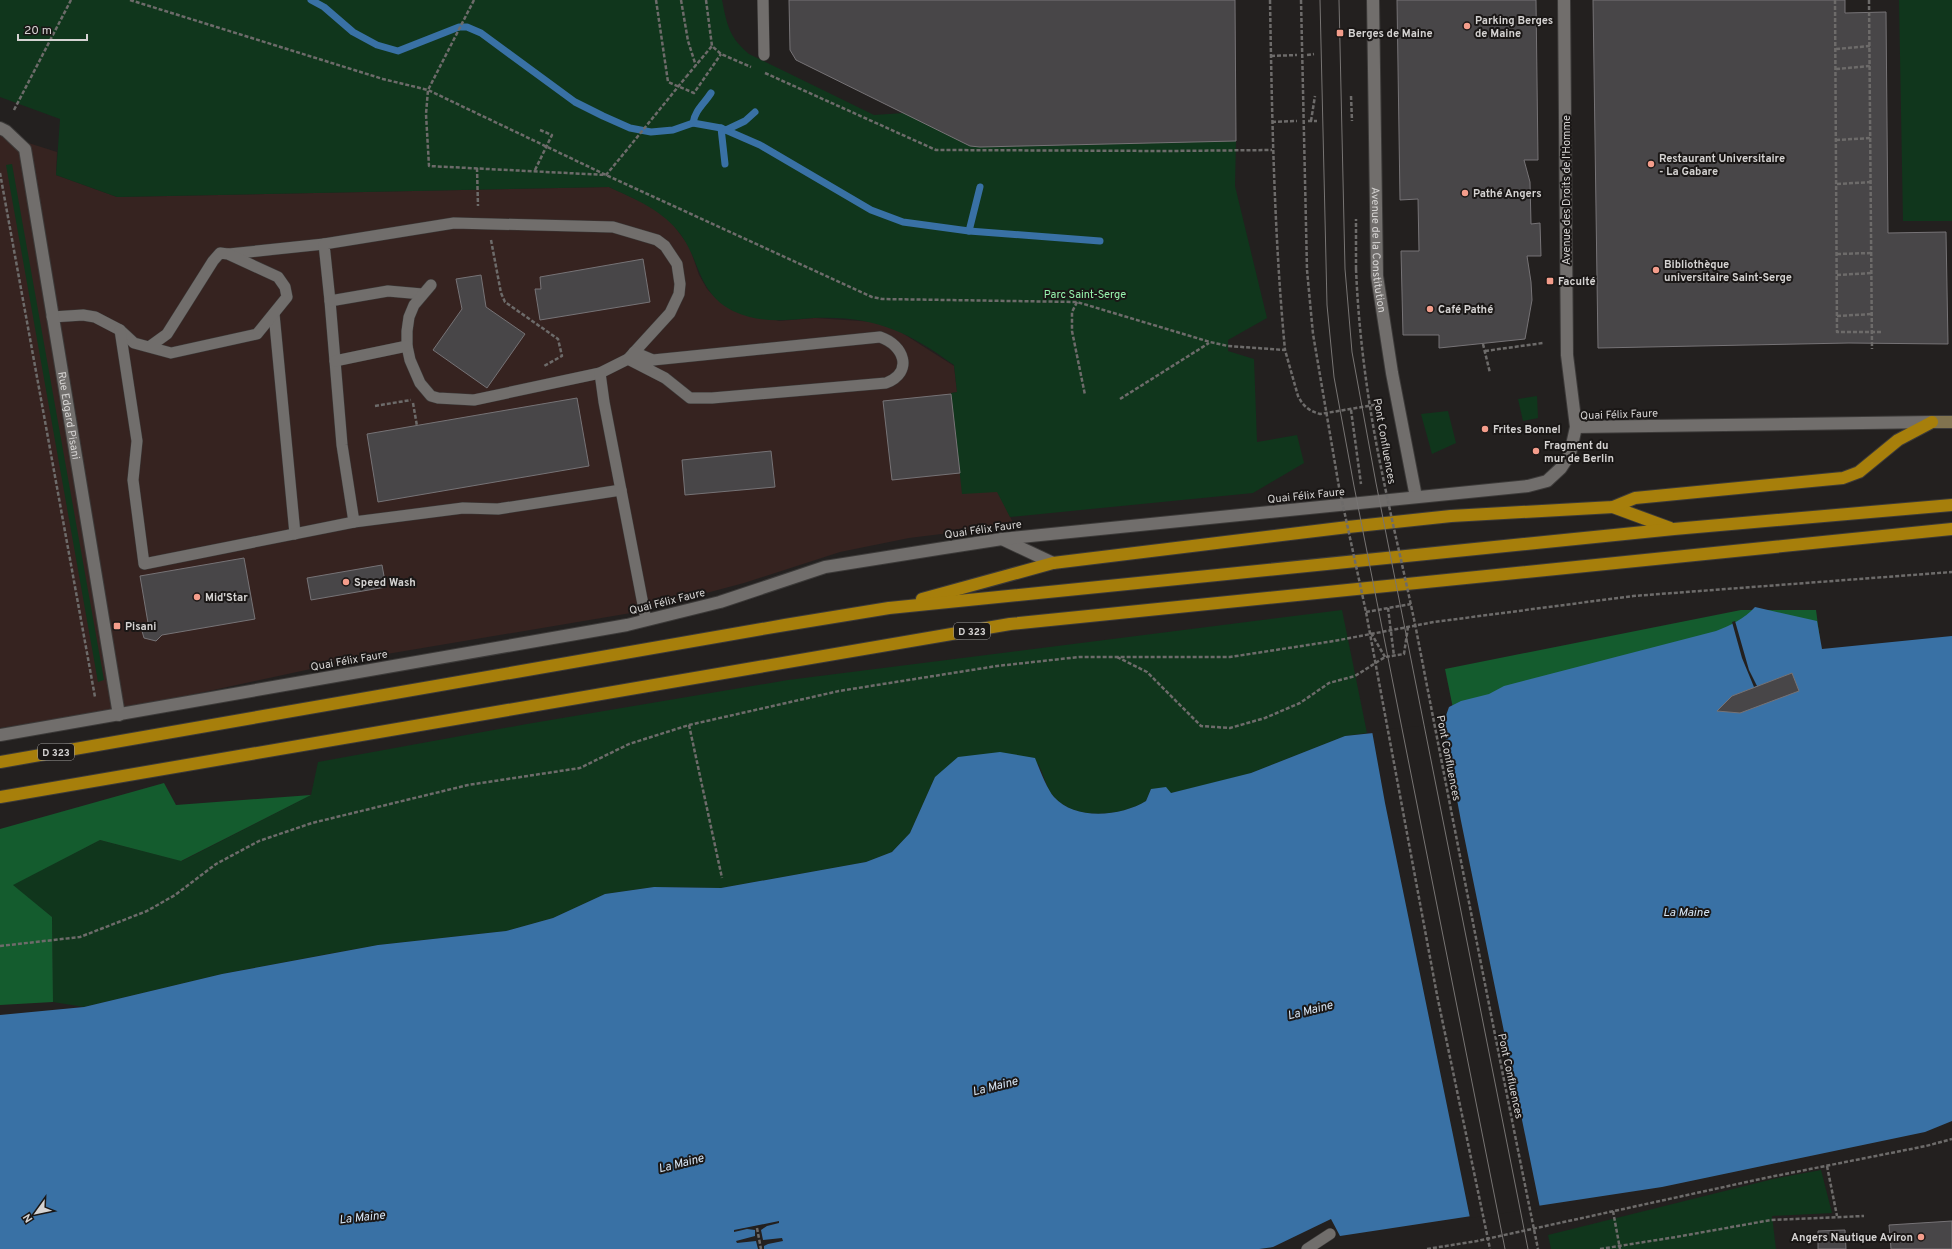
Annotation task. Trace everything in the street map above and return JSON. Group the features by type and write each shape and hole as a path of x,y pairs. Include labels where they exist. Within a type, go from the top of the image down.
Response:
{"highway":[{"path":"889,608 1053,563 1348,527 1451,516 1613,507 1635,498 1843,478 1859,472 1898,440 1932,422"},
{"name":"D 323","path":"0,762 889,608 1674,529 1952,505"},
{"path":"1613,507 1674,529"},
{"name":"D 323","path":"0,797 1010,624 1952,529"}],"street":[{"name":"Avenue de la Constitution","path":"1373,0 1377,276 1392,373 1416,497"},
{"name":"Avenue des Droits de l'Homme","path":"1564,0 1566,355 1576,427"},
{"name":"Rue Edgard Pisani","path":"0,128 6,131 25,149 118,715"},
{"name":"Quai Félix Faure","path":"0,735 646,620 720,602 825,567 1002,539 1528,486 1547,480 1561,468 1570,454 1576,427 1952,422"},
{"path":"1002,539 1053,563"}],"lane":[{"path":"763,0 764,55"},
{"path":"149,348 167,334 213,261 220,253 228,254 324,244 454,223 613,227 657,240 665,246 677,264 680,274 679,294 670,313 631,356 600,373 474,400 438,398 431,396 420,383 407,346 407,331 409,317 414,305 431,285"},
{"path":"324,244 342,445 354,522"},
{"path":"52,317 83,315 95,317 120,330 134,343 171,353 258,334 287,297 285,287 278,277 228,254"},
{"path":"330,302 388,291 422,294"},
{"path":"274,314 295,534"},
{"path":"120,330 137,441 133,480 144,564 354,522 463,508 498,509 621,490"},
{"path":"880,337 895,344 900,350 903,363 898,376 886,383 690,398 665,378 631,356 653,360 880,337"},
{"path":"335,361 407,346"},
{"path":"600,373 604,402 646,620"},
{"path":"1307,1249 1330,1234"}],"path":[{"path":"14,110 71,0"},
{"path":"130,0 383,79 428,90 547,145 606,175 872,297 882,299 1077,302 1210,342 1228,346 1285,350"},
{"path":"474,0 428,90 426,114 429,166 534,170 606,175"},
{"path":"656,0 668,82 694,93 721,54"},
{"path":"681,0 688,41 696,66"},
{"path":"706,0 712,46 721,54 755,68"},
{"path":"1270,0 1272,150 1280,301 1285,350 1298,396 1306,408 1320,414 1351,410 1382,403"},
{"path":"1301,0 1307,270 1313,334 1339,487 1366,612 1437,995 1490,1249"},
{"path":"1836,0 1838,332 1881,332"},
{"path":"1870,0 1873,273 1872,349"},
{"path":"606,175 712,46"},
{"path":"1836,49 1870,46"},
{"path":"1307,55 1314,54"},
{"path":"1271,56 1297,55"},
{"path":"1836,69 1870,66"},
{"path":"762,71 936,150 1272,150"},
{"path":"1315,96 1310,121 1317,121"},
{"path":"1351,96 1352,121"},
{"path":"1347,121 1356,121"},
{"path":"1272,122 1297,122"},
{"path":"534,170 552,135 540,130"},
{"path":"1836,140 1872,138"},
{"path":"477,168 478,206 490,233 501,293 505,302 558,339 562,356 543,366"},
{"path":"0,173 95,697"},
{"path":"1837,184 1872,182"},
{"path":"1837,254 1872,253"},
{"name":"Pont Confluences","path":"1356,268 1357,307 1366,382 1384,482 1411,604 1484,985 1538,1249"},
{"path":"1837,275 1873,273"},
{"path":"1077,302 1072,312 1072,331 1084,395"},
{"path":"1837,316 1873,314"},
{"path":"1120,399 1210,342"},
{"path":"1485,351 1543,343"},
{"path":"1483,344 1490,373"},
{"path":"375,406 412,400 417,426"},
{"path":"1351,410 1361,485"},
{"path":"0,946 80,937 147,911 175,895 216,864 259,841 312,823 468,785 580,768 629,744 689,725 839,691 997,666 1079,657 1230,657 1408,626 1633,596 1952,572"},
{"path":"1366,612 1411,604"},
{"path":"1388,608 1394,656"},
{"path":"1116,657 1147,672 1202,726 1230,728 1265,718 1300,702 1330,683 1355,676 1385,657 1404,654 1408,626"},
{"path":"1371,633 1385,657"},
{"path":"689,725 722,878"},
{"path":"1427,1249 1477,1241 1926,1146 1952,1139"},
{"path":"1827,1166 1837,1216"},
{"path":"1613,1211 1620,1248"},
{"path":"1600,1249 1620,1248 1771,1220 1864,1216"},
{"path":"757,1228 761,1249"}],"shaded area":[{"path":"0,134 57,152 56,175 117,197 609,187 651,206 672,223 689,246 699,275 707,289 719,301 779,321 815,318 875,322 899,331 954,366 957,392 952,393 1014,525 909,538 840,552 744,583 631,613 357,659 126,709 0,728"}],"green space":[{"name":"Parc Saint-Serge","path":"0,0 722,0 727,24 733,36 742,48 749,54 874,115 904,113 970,146 1236,141 1235,186 1267,318 1228,340 1228,351 1254,359 1257,442 1297,435 1304,463 1253,493 1010,517 997,492 962,494 951,393 957,392 954,365 905,334 872,323 854,319 834,318 773,320 753,318 733,311 722,304 706,286 688,246 674,226 648,206 609,187 117,197 56,175 60,119 0,97"},
{"path":"1899,0 1952,0 1952,221 1903,221"},
{"path":"12,164 104,680 98,682 6,165"},
{"path":"1537,396 1538,418 1523,421 1518,399"},
{"path":"1448,411 1456,443 1432,454 1421,414"},
{"path":"1342,610 1367,733 1345,736 1251,773 1215,783 1171,793 1151,789 1146,801 1136,806 1112,813 1086,813 1063,805 1051,793 1038,764 935,777 910,833 892,852 866,862 721,888 654,887 605,894 553,918 506,931 378,945 328,954 222,974 84,1007 53,1002 52,917 12,885 100,840 182,861 311,795 318,762 527,724 788,680"},
{"path":"1741,610 1816,610 1820,640 1464,762 1445,669"},
{"path":"164,783 176,805 311,795 181,861 100,840 13,885 52,917 53,1002 0,1005 0,829"},
{"path":"1821,1170 1832,1213 1772,1216 1776,1249 1551,1249 1548,1235 1773,1179"}],"water":[{"name":"La Maine","path":"1755,607 1817,621 1822,649 1952,636 1952,1121 1925,1132 1662,1187 1340,1236 1331,1219 1273,1247 1259,1249 0,1249 0,1015 84,1007 222,974 378,945 506,931 553,918 605,894 654,887 721,888 866,862 892,852 910,833 935,777 958,757 1000,752 1035,758 1051,793 1063,805 1086,813 1112,813 1136,806 1146,801 1151,789 1166,787 1171,793 1251,773 1345,736 1439,726 1443,724 1449,707 1461,701 1489,694 1504,686 1716,631 1737,621"}],"pier":[{"path":"1735,621 1749,670 1757,686 1754,687 1742,658 1732,622"},
{"path":"1442,720 1461,821 1540,1208 1470,1218 1385,803 1372,731 1438,724"},
{"path":"779,1221 779,1223 767,1226 761,1230 763,1240 782,1238 783,1241 768,1244 764,1246 764,1249 758,1249 756,1241 737,1243 736,1241 755,1236 755,1230 747,1229 734,1232 734,1230"}],"building":[{"path":"789,0 1235,0 1236,141 970,146 796,60 790,50"},
{"name":"Pathé Angers","path":"1397,0 1536,0 1538,160 1524,160 1530,182 1531,224 1540,223 1541,256 1527,256 1532,300 1525,339 1439,348 1439,335 1403,335 1401,251 1419,251 1418,199 1400,200"},
{"path":"1593,0 1845,0 1845,13 1886,12 1888,233 1946,232 1948,344 1849,343 1598,348"},
{"path":"643,259 650,302 540,320 535,289 541,289 540,277"},
{"path":"481,275 486,307 525,334 487,388 433,350 462,309 456,279"},
{"path":"951,394 960,473 892,480 883,401"},
{"path":"577,398 589,466 378,502 367,434"},
{"path":"771,451 775,487 685,495 682,460"},
{"name":"Mid'Star","path":"244,558 255,619 162,635 156,641 144,638 142,631 148,623 140,576"},
{"name":"Speed Wash","path":"382,565 386,587 311,600 307,578"},
{"path":"1792,673 1799,691 1740,713 1717,711 1732,696"},
{"name":"Angers Nautique Aviron","path":"1952,1221 1952,1249 1891,1249 1889,1225"},
{"path":"1845,1230 1846,1249 1818,1249 1818,1231"}],"waterway":[{"path":"311,0 324,7 353,32 377,45 398,51 459,27 467,27 481,33 575,102 603,116 630,128 651,132 673,130 693,123 721,128 760,145 871,210 903,222 969,231 1100,241"},
{"path":"693,123 698,111 711,93"},
{"path":"726,130 745,121 755,112"},
{"path":"721,128 725,164"},
{"path":"969,231 980,187"}],"tram line":[{"path":"1320,0 1327,305 1334,377 1354,486 1505,1249"},
{"path":"1339,0 1345,269 1352,352 1376,483 1528,1249"}],"place":[{"name":"Parking Berges de Maine","path":"1467,26"},
{"name":"Berges de Maine","path":"1340,33"},
{"name":"Restaurant Universitaire - La Gabare","path":"1651,164"},
{"name":"Pathé Angers","path":"1465,193"},
{"name":"Bibliothèque universitaire Saint-Serge","path":"1656,270"},
{"name":"Faculté","path":"1550,281"},
{"name":"Café Pathé","path":"1430,309"},
{"name":"Frites Bonnel","path":"1485,429"},
{"name":"Fragment du mur de Berlin","path":"1536,451"},
{"name":"Speed Wash","path":"346,582"},
{"name":"Mid'Star","path":"197,597"},
{"name":"Pisani","path":"117,626"},
{"name":"Angers Nautique Aviron","path":"1921,1237"}]}
